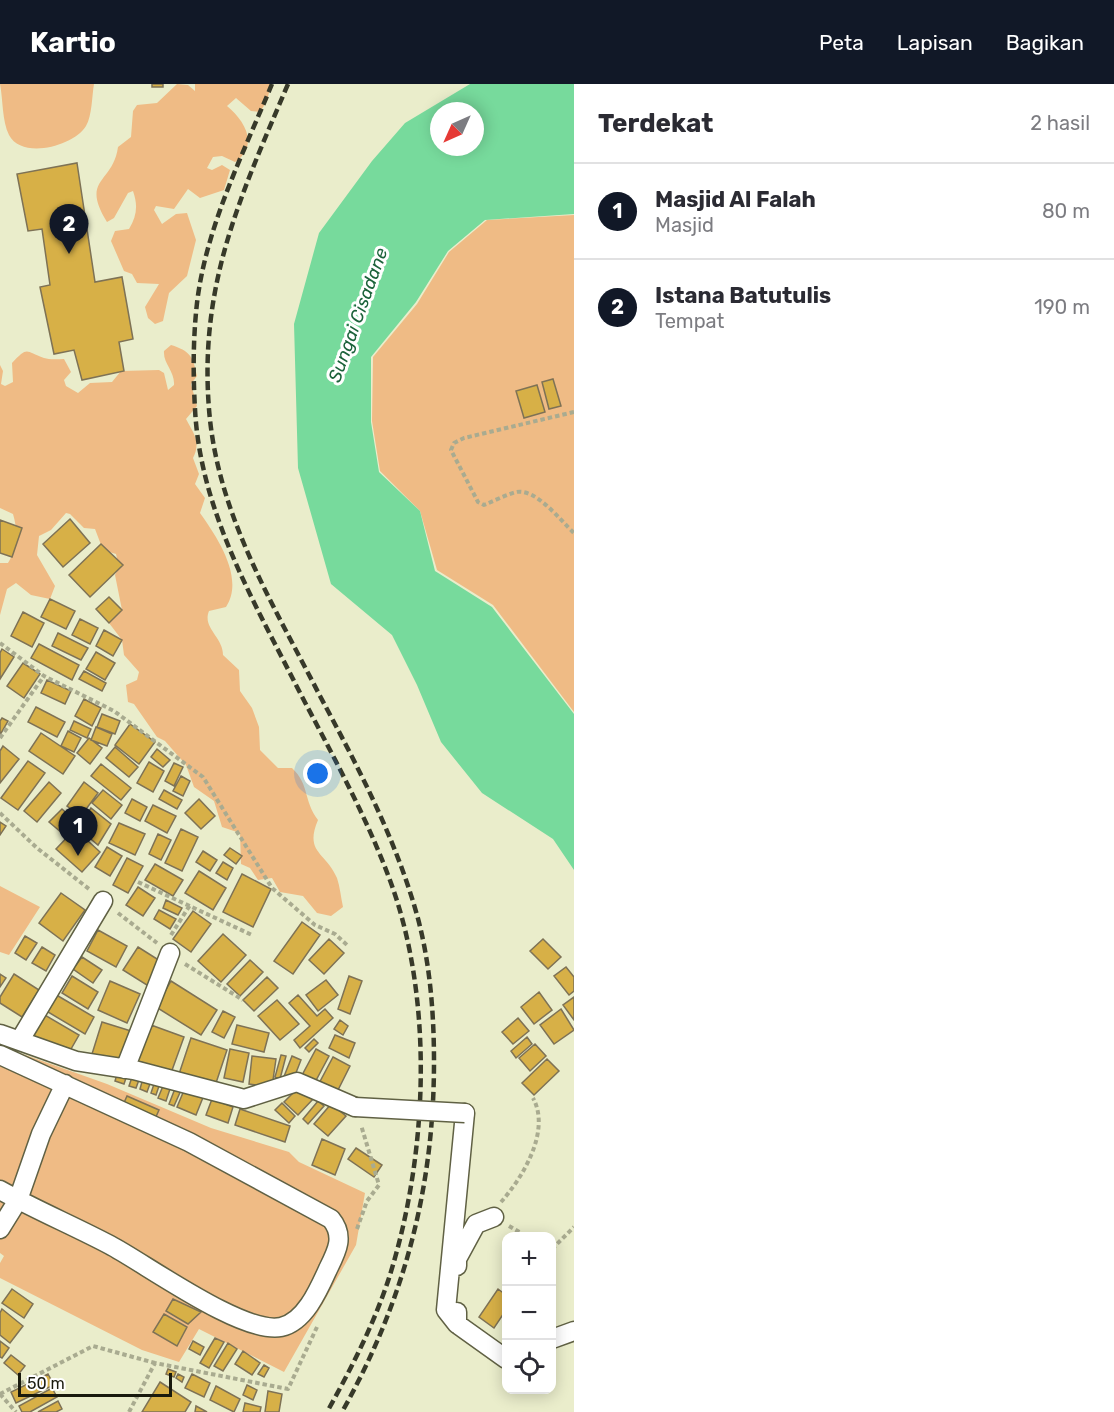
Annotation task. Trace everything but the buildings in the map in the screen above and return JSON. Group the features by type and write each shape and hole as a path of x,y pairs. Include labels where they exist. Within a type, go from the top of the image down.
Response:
{"street":[{"path":"20,1040 104,901"},
{"path":"125,1069 169,946"},
{"path":"0,1034 76,1061 125,1069 243,1099 297,1082 355,1107 465,1113 446,1310 457,1324 502,1356"},
{"path":"0,1055 189,1142 331,1219 340,1236 338,1249 321,1285 299,1318 281,1327 270,1326 225,1312 111,1245 0,1190"},
{"path":"0,1229 18,1200 41,1134 65,1084"},
{"path":"457,1324 457,1260 476,1224 494,1217"},
{"path":"556,1338 574,1331"}],"path":[{"path":"574,412 474,435 454,443 451,450 478,502 484,505 518,492 526,492 536,497 574,533"},
{"path":"0,643 44,676 114,711 204,777 272,888 315,925 335,934 347,945"},
{"path":"0,738 44,676"},
{"path":"138,882 252,934"},
{"path":"169,946 189,905"},
{"path":"519,1181 532,1152 538,1125 539,1108 533,1098"},
{"path":"556,1245 574,1227"},
{"path":"16,1412 0,1394 93,1346 155,1363"}],"shaded area":[{"path":"0,84 94,84 88,122 80,133 60,144 48,147 25,147 16,143 9,135"},
{"path":"177,84 188,85 195,91 195,84 271,84 267,101 260,112 251,111 236,98 227,106 244,125 248,141 243,155 235,162 222,156 213,157 207,168 212,170 222,165 230,170 224,190 200,198 188,189 174,209 156,206 154,210 162,224 176,214 187,213 196,240 187,276 169,293 163,321 155,324 148,318 145,307 159,284 137,283 132,274 124,271 111,241 115,231 129,229 132,224 136,210 133,191 128,193 114,218 107,222 100,208 97,189 115,159 118,147 131,137 133,111 137,105 157,103"},
{"path":"574,215 574,712 493,605 437,570 420,511 380,471 372,421 373,357 417,304 449,252 487,220"},
{"path":"171,345 187,352 196,369 197,376 191,384 197,406 186,419 196,443 193,458 199,474 195,484 205,498 200,513 221,546 231,571 231,596 226,607 209,611 208,623 220,643 223,655 239,670 240,691 252,708 259,727 260,750 278,768 292,768 302,780 310,806 318,820 314,831 315,846 332,869 340,889 343,907 331,916 317,913 303,896 280,892 272,878 258,880 250,868 241,864 240,833 222,827 214,801 194,787 186,765 165,741 157,737 134,704 128,702 126,685 137,680 139,672 124,655 122,640 109,623 122,610 115,575 119,567 116,554 103,550 95,529 84,528 66,513 51,530 39,536 37,555 55,586 50,599 31,595 16,583 7,589 0,615 0,563 8,563 11,557 15,545 16,527 13,514 0,508 0,365 3,371 1,384 5,386 13,382 12,363 24,352 30,352 46,359 64,359 71,372 64,380 66,386 78,393 90,383 112,382 121,371 159,370 164,373 168,390 174,385 174,380 165,360 164,351"},
{"path":"0,886 40,907 9,955 0,952"},
{"path":"0,1046 107,1084 211,1128 289,1152 299,1162 365,1193 356,1245 284,1372 199,1329 179,1362 142,1350 0,1278 0,1263 4,1256 0,1253"}],"water":[{"name":"Sungai Cisadane","path":"470,84 574,84 574,214 485,220 448,251 416,302 371,357 371,422 379,472 420,511 435,571 492,607 574,714 574,870 553,839 482,793 441,742 417,685 392,635 331,584 298,468 294,324 319,233 372,161 405,123 430,108 430,156 484,156 484,102 440,102"}],"railway":[{"path":"272,84 227,191 208,247 202,275 197,303 194,356 195,409 199,446 207,482 231,552 262,619 356,802 388,875 403,922 413,972 419,1024 421,1076 418,1129 412,1180 402,1230 389,1278 369,1329 327,1412"},
{"path":"288,84 254,164 227,241 217,281 208,364 209,409 214,448 235,522 250,557 362,776 398,858 421,933 428,969 433,1025 433,1109 421,1199 411,1243 383,1328 342,1412"}],"place":[{"name":"Istana Batutulis","path":"69,254"},
{"name":"Masjid Al Falah","path":"78,856"}]}
